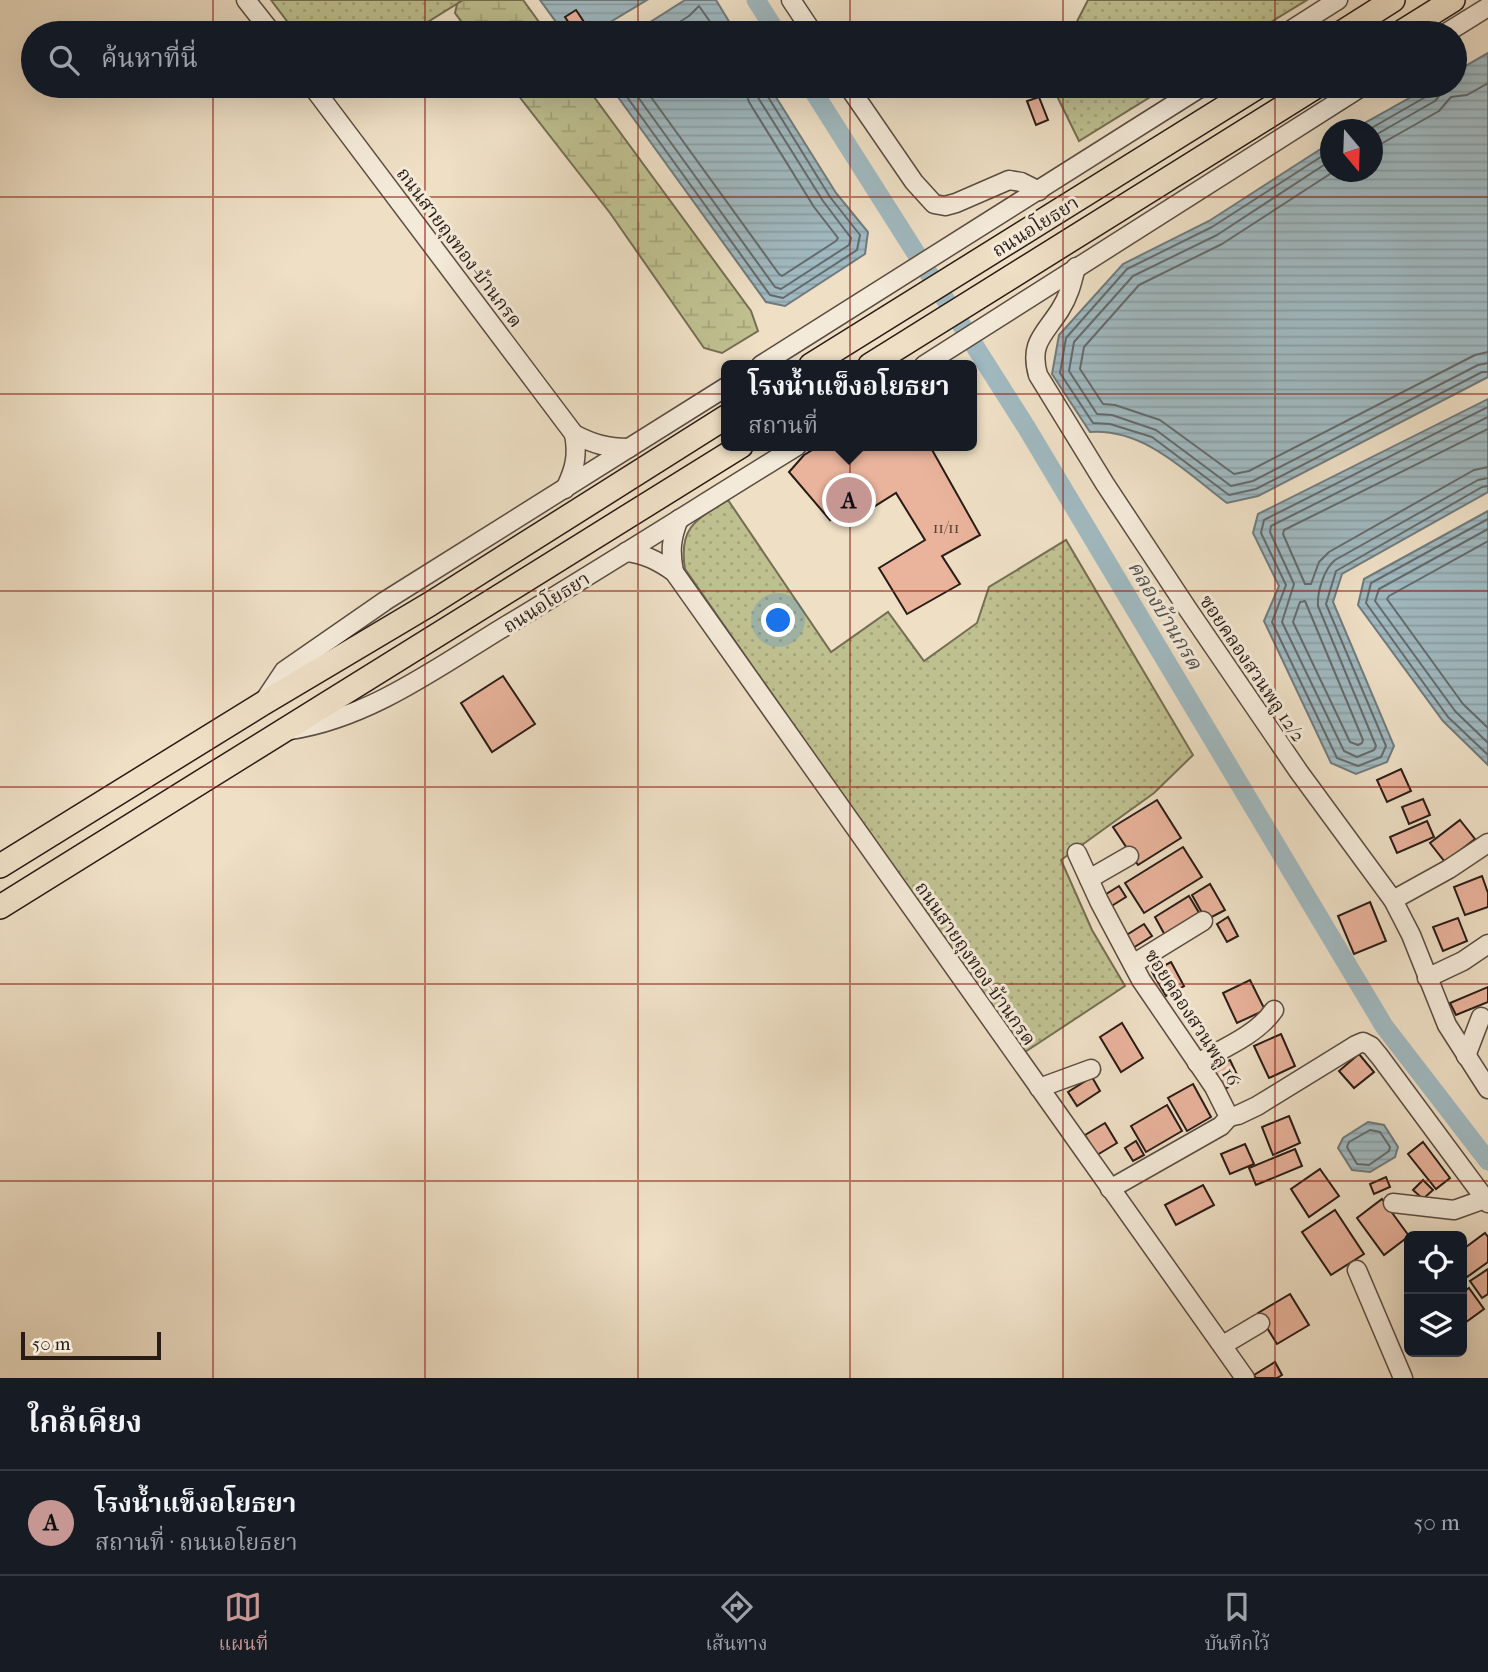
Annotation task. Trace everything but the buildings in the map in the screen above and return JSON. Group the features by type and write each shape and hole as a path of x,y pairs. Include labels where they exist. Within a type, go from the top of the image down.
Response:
{"main road":[{"path":"1360,21 1393,0"},
{"path":"1419,21 1453,0"},
{"name":"ถนนอโยธยา","path":"819,360 1240,98"},
{"name":"ถนนอโยธยา","path":"878,360 1298,98"},
{"path":"0,866 430,604 721,420"},
{"name":"ถนนอโยธยา","path":"0,907 733,451"}],"street":[{"path":"246,0 262,21"},
{"path":"791,0 805,21"},
{"path":"1305,21 1338,0"},
{"path":"1465,21 1488,7"},
{"name":"ถนนสายถุงทอง-บ้านกรด","path":"321,98 574,434"},
{"path":"856,98 914,182 934,204 944,206 956,203 1009,180 1021,182 1039,191"},
{"name":"ถนนอโยธยา","path":"769,360 1184,98"},
{"path":"932,360 1344,98"},
{"name":"ซอยคลองสวนพลู 12/2","path":"1076,267 1070,291 1037,342 1035,364 1038,375 1105,484 1187,608 1299,772 1393,900 1411,936 1447,1025 1488,1089"},
{"path":"262,704 284,671 385,601 721,390"},
{"path":"574,434 592,444 630,448"},
{"path":"565,489 574,472 577,453 574,434"},
{"name":"ถนนอโยธยา","path":"283,731 318,726 348,715 424,676 789,451"},
{"path":"674,572 672,537 679,519"},
{"name":"ถนนสายถุงทอง-บ้านกรด","path":"625,552 641,554 674,572 1245,1378"},
{"path":"1393,900 1449,869 1488,842"},
{"name":"ซอยคลองสวนพลู 16","path":"1077,853 1133,964 1214,1087 1229,1117 1220,1126 1110,1189"},
{"path":"1089,879 1129,856"},
{"path":"1133,964 1203,921"},
{"path":"1427,978 1463,961 1488,944"},
{"path":"1197,1063 1255,1030 1274,1010"},
{"path":"1466,1056 1481,1017"},
{"path":"1229,1117 1257,1106 1356,1045 1363,1042 1371,1046 1486,1201 1454,1210 1393,1203"},
{"path":"1039,1088 1091,1069"},
{"path":"1357,1270 1403,1378"},
{"path":"1223,1345 1261,1323"}],"green space":[{"path":"271,0 463,0 429,21 287,21"},
{"path":"463,0 523,0 538,21 461,21 455,13 457,4"},
{"path":"1088,0 1307,0 1273,21 1077,21"},
{"path":"520,98 595,98 751,311 758,331 722,353 704,348 610,213"},
{"path":"1058,98 1149,98 1079,141"},
{"path":"728,500 831,652 888,612 924,661 977,623 989,587 1066,540 1193,755 1154,793 1061,860 1092,930 1125,986 1022,1054 685,569 684,543 687,534 699,519"}],"water":[{"path":"540,0 647,0 612,21 555,21"},
{"path":"685,0 716,0 729,21 652,21"},
{"path":"1488,53 1488,377 1258,496 1227,503 1180,466 1146,445 1128,437 1090,432 1052,374 1059,335 1123,264 1209,221 1320,149 1320,182 1383,182 1383,119 1372,119 1410,98 1467,98 1467,65"},
{"path":"619,98 777,98 836,193 868,232 865,254 785,306 766,302"},
{"path":"1488,399 1488,492 1342,574 1333,602 1394,746 1387,762 1356,774 1331,763 1264,621 1279,586 1253,533 1258,514"},
{"path":"1488,511 1488,765 1443,721 1358,605 1364,579"},
{"path":"1368,1122 1384,1125 1398,1147 1395,1157 1370,1172 1352,1170 1338,1148 1343,1138"}],"waterway":[{"name":"คลองบ้านกรด","path":"756,0 769,21"},
{"name":"คลองบ้านกรด","path":"818,98 1028,430 1384,1026 1488,1161"}],"place":[{"name":"โรงน้ำแข็งอโยธยา","path":"849,500"}]}
